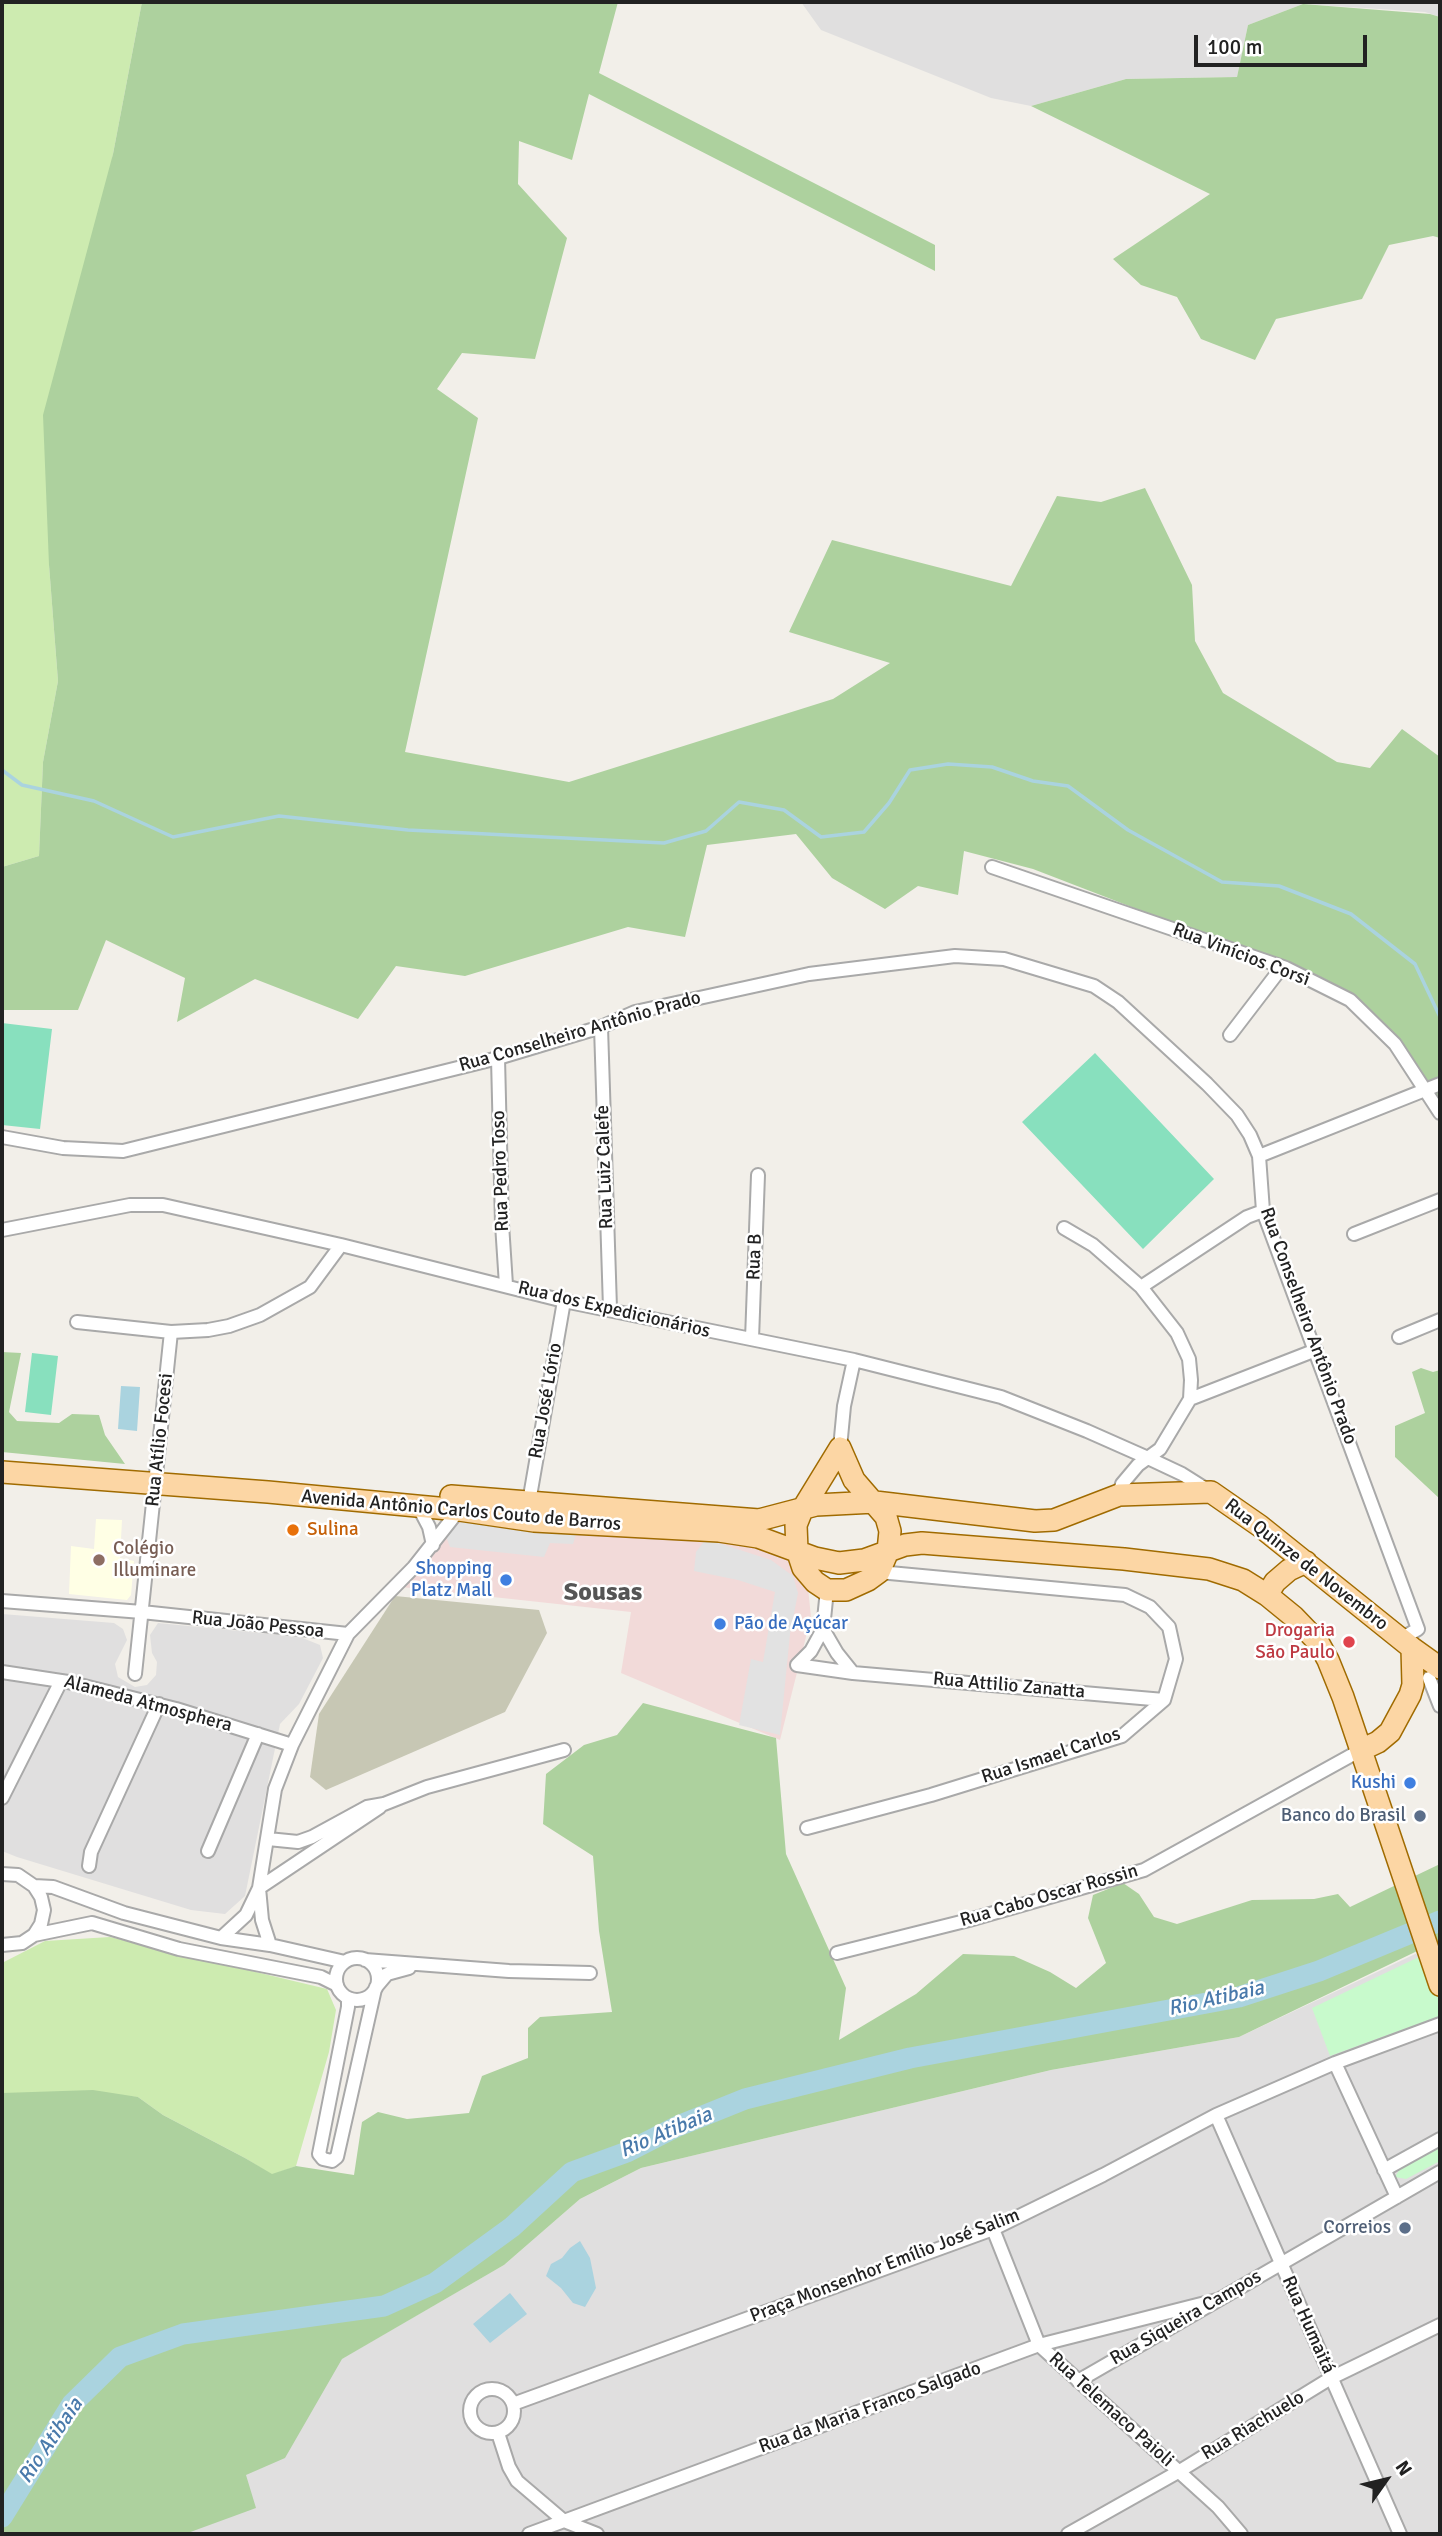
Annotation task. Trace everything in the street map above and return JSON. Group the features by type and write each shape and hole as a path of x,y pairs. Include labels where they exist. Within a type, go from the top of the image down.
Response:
{"main road":[{"path":"840,1448 854,1480 886,1517 890,1531 888,1551 879,1572 858,1586 846,1590 827,1590 815,1582 803,1568 797,1550 796,1525 802,1510 840,1448"},
{"name":"Avenida Antônio Carlos Couto de Barros","path":"2,1458 157,1478 460,1510 534,1521 719,1531 758,1537 816,1558 839,1563 864,1560 905,1545 922,1543 1124,1559 1209,1569 1243,1580 1294,1617 1318,1642 1343,1697 1440,1985"},
{"name":"Avenida Antônio Carlos Couto de Barros","path":"2,1472 301,1485 759,1520 831,1503 875,1502 1035,1521 1054,1520 1119,1495"},
{"name":"Rua Quinze de Novembro","path":"1119,1495 1211,1492 1260,1525 1410,1639 1431,1676"},
{"path":"1267,1595 1275,1582 1289,1570 1306,1562"},
{"path":"1361,1750 1378,1742 1390,1732 1431,1676 1410,1639"}],"street":[{"name":"Rua Vinícios Corsi","path":"992,867 1282,967 1350,1000 1395,1044 1423,1091 1440,1113"},
{"name":"Rua Conselheiro Antônio Prado","path":"2,1137 63,1148 123,1151 498,1058 601,1027 635,1012 808,974 947,956 1004,959 1094,986 1118,1002 1208,1084 1237,1115 1259,1156 1263,1211 1316,1350 1410,1639"},
{"path":"1230,1035 1282,967"},
{"name":"Rua Luiz Calefe","path":"601,1027 610,1308"},
{"name":"Rua Pedro Toso","path":"498,1058 506,1285"},
{"path":"1259,1156 1440,1084"},
{"name":"Rua B","path":"752,1339 758,1175"},
{"path":"1354,1234 1440,1200"},
{"name":"Rua dos Expedicionários","path":"2,1230 130,1205 163,1205 341,1245 564,1301 610,1308 854,1360 1001,1397 1087,1430 1149,1458 1211,1492"},
{"path":"1141,1287 1247,1217 1263,1211"},
{"path":"1063,1228 1093,1245 1141,1287 1177,1333 1189,1359 1189,1399 1160,1449 1130,1474 1122,1484 1119,1495"},
{"path":"77,1322 171,1332 208,1331 229,1326 283,1304 310,1287 341,1245"},
{"name":"Rua José Lório","path":"529,1502 564,1301"},
{"path":"1399,1337 1440,1320"},
{"name":"Rua Atílio Focesi","path":"135,1674 171,1332"},
{"path":"1189,1399 1316,1350"},
{"path":"840,1448 844,1406 854,1360"},
{"path":"418,1506 429,1527 433,1545"},
{"name":"Rua João Pessoa","path":"2,1601 142,1612 348,1634 433,1545 460,1510"},
{"path":"879,1572 1125,1595 1150,1607 1169,1627 1176,1658 1164,1700"},
{"path":"827,1590 823,1629 853,1673"},
{"name":"Rua Attilio Zanatta","path":"823,1629 811,1651 797,1665 853,1673 1164,1700"},
{"path":"221,1938 246,1915 259,1888 275,1790 292,1745 348,1634"},
{"name":"Alameda Atmosphera","path":"2,1672 61,1681 159,1704 292,1745"},
{"path":"1431,1676 1440,1706"},
{"path":"2,1798 61,1681"},
{"name":"Rua Ismael Carlos","path":"807,1828 931,1795 1122,1736 1164,1700"},
{"path":"89,1866 91,1852 159,1704"},
{"path":"208,1851 258,1734"},
{"path":"268,1839 299,1842 356,1812 427,1787 564,1750"},
{"name":"Rua Cabo Oscar Rossin","path":"836,1953 969,1920 1144,1870 1361,1750"},
{"path":"259,1888 384,1804"},
{"path":"2,1874 18,1875 34,1886 41,1897 44,1910 41,1924 34,1935"},
{"path":"34,1886 53,1887 124,1913 221,1938 270,1945 345,1962"},
{"path":"259,1888 262,1920 270,1945"},
{"path":"4,1947 22,1943 34,1935 92,1923 179,1950 321,1977 337,1985"},
{"path":"427,1965 394,1970 363,1999 348,1998 341,1993 337,1985 339,1968 355,1958 509,1971 590,1973"},
{"path":"348,1998 319,2154 323,2160 332,2161 337,2157 376,1988 377,1976 373,1966 365,1960"},
{"name":"Praça Monsenhor Emílio José Salim","path":"513,2404 993,2229 1216,2115 1335,2063 1440,2024"},
{"path":"1335,2063 1397,2197"},
{"name":"Rua Humaitá","path":"1216,2115 1400,2534"},
{"path":"1384,2170 1440,2139"},
{"name":"Rua Siqueira Campos","path":"1077,2381 1440,2172"},
{"name":"Rua Telemaco Paioli","path":"993,2229 1039,2345 1218,2507 1241,2534"},
{"name":"Rua da Maria Franco Salgado","path":"529,2534 550,2530 564,2521 1039,2345 1217,2300"},
{"name":"Rua Riachuelo","path":"1069,2534 1178,2472 1331,2378 1440,2325"},
{"path":"489,2389 503,2392 513,2404 510,2424 498,2433 486,2432 471,2418 472,2403 482,2392 489,2389"},
{"path":"498,2433 509,2467 517,2481 564,2521 597,2534"}],"shaded area":[{"path":"801,2 1440,2 1440,17 1425,12 1303,4 1248,25 1237,77 1126,79 1031,106 991,98 821,30"},
{"path":"462,1514 694,1534 781,1550 808,1588 811,1617 780,1740 621,1673 631,1612 401,1587"},
{"path":"468,1517 578,1528 573,1544 550,1543 544,1557 450,1547 445,1534"},
{"name":"Colégio Illuminare","path":"96,1519 122,1520 120,1558 134,1561 131,1595 127,1600 69,1594 71,1546 94,1549"},
{"path":"706,1539 771,1560 793,1576 798,1593 790,1634 780,1735 739,1725 751,1659 763,1662 775,1592 738,1580 694,1571 696,1552"},
{"path":"395,1596 539,1610 547,1633 505,1712 326,1790 310,1777 319,1714"},
{"path":"2,1614 114,1623 123,1629 127,1640 115,1664 118,1677 135,1687 147,1685 156,1675 157,1662 152,1653 150,1635 158,1623 300,1637 320,1645 323,1658 299,1704 280,1724 245,1896 225,1914 191,1910 2,1851"},
{"path":"1428,1948 1440,1980 1440,2534 112,2534 341,2359 504,2265 580,2199 641,2168 1051,2070 1239,2037"}],"green space":[{"path":"2,2 142,2 113,154 49,565 58,681 43,762 39,856 2,867"},
{"path":"142,2 618,2 599,73 935,245 935,271 589,94 572,160 519,141 518,184 567,238 535,359 462,353 437,389 478,418 405,752 569,782 833,699 890,663 789,632 832,540 1011,586 1057,496 1101,502 1145,488 1192,585 1195,641 1223,693 1337,762 1370,768 1402,729 1440,757 1440,1100 1401,1042 1356,999 1292,963 1155,916 1033,869 964,851 958,895 918,886 885,909 832,878 796,834 707,845 685,937 628,927 465,976 396,966 358,1019 255,979 177,1022 185,978 106,940 78,1010 2,1010 2,867 39,856 43,762 58,681 49,565 43,415 113,154"},
{"path":"1303,4 1440,17 1440,238 1433,236 1389,245 1362,299 1276,319 1255,360 1201,339 1177,297 1141,285 1113,259 1210,194 1031,106 1126,79 1237,77 1248,25"},
{"path":"2,1023 52,1029 40,1129 2,1125"},
{"path":"1095,1053 1214,1179 1143,1249 1022,1122"},
{"path":"2,1352 21,1353 9,1412 17,1421 59,1423 72,1414 99,1415 105,1435 125,1464 2,1452"},
{"path":"32,1353 58,1356 51,1415 25,1412"},
{"path":"1421,1368 1433,1372 1440,1370 1440,1499 1395,1457 1395,1426 1425,1413 1412,1372"},
{"path":"643,1703 776,1738 786,1854 846,1988 839,2040 916,1994 963,1954 1014,1956 1050,1972 1076,1988 1106,1963 1088,1918 1093,1895 1123,1883 1139,1894 1154,1917 1177,1924 1252,1900 1314,1899 1338,1894 1350,1907 1440,1864 1440,1940 1239,2037 1051,2070 641,2168 580,2199 504,2265 342,2359 285,2458 246,2475 256,2508 185,2534 2,2534 2,2093 93,2090 138,2097 163,2115 272,2174 296,2166 354,2175 362,2122 378,2112 407,2119 469,2113 482,2076 528,2058 528,2028 540,2017 612,2012 599,1931 593,1856 543,1824 546,1774 584,1745 617,1735"},
{"path":"110,1937 327,1989 336,2010 329,2052 296,2166 272,2175 163,2115 138,2097 2,2093 2,1963 45,1941"},
{"path":"1423,1955 1440,2004 1440,2016 1330,2056 1312,2008"},
{"path":"1440,2146 1440,2161 1406,2179 1395,2177 1401,2167"}],"water":[{"path":"121,1386 140,1387 137,1431 118,1429"},
{"path":"580,2241 590,2258 596,2288 585,2307 573,2303 561,2288 546,2276 551,2264 562,2258"},
{"path":"510,2293 527,2314 490,2343 473,2324"}],"waterway":[{"path":"2,770 22,785 94,801 173,837 279,816 408,830 664,843 706,831 739,802 784,810 821,837 864,832 889,803 910,770 948,764 992,767 1033,781 1068,786 1128,830 1222,882 1279,886 1351,914 1415,964 1440,1017"},
{"name":"Rio Atibaia","path":"2,2517 72,2404 120,2357 183,2334 384,2306 435,2283 512,2227 572,2172 627,2152 678,2126 745,2099 910,2058 1239,1997 1319,1971 1440,1921"}],"place":[{"name":"Sulina","path":"293,1530"},
{"name":"Colégio Illuminare","path":"99,1560"},
{"name":"Shopping Platz Mall","path":"506,1580"},
{"name":"Pão de Açúcar","path":"720,1624"},
{"name":"Drogaria São Paulo","path":"1349,1642"},
{"name":"Kushi","path":"1410,1783"},
{"name":"Banco do Brasil","path":"1420,1816"},
{"name":"Correios","path":"1405,2228"}],"district":[{"name":"Sousas","path":"603,1593"}]}
